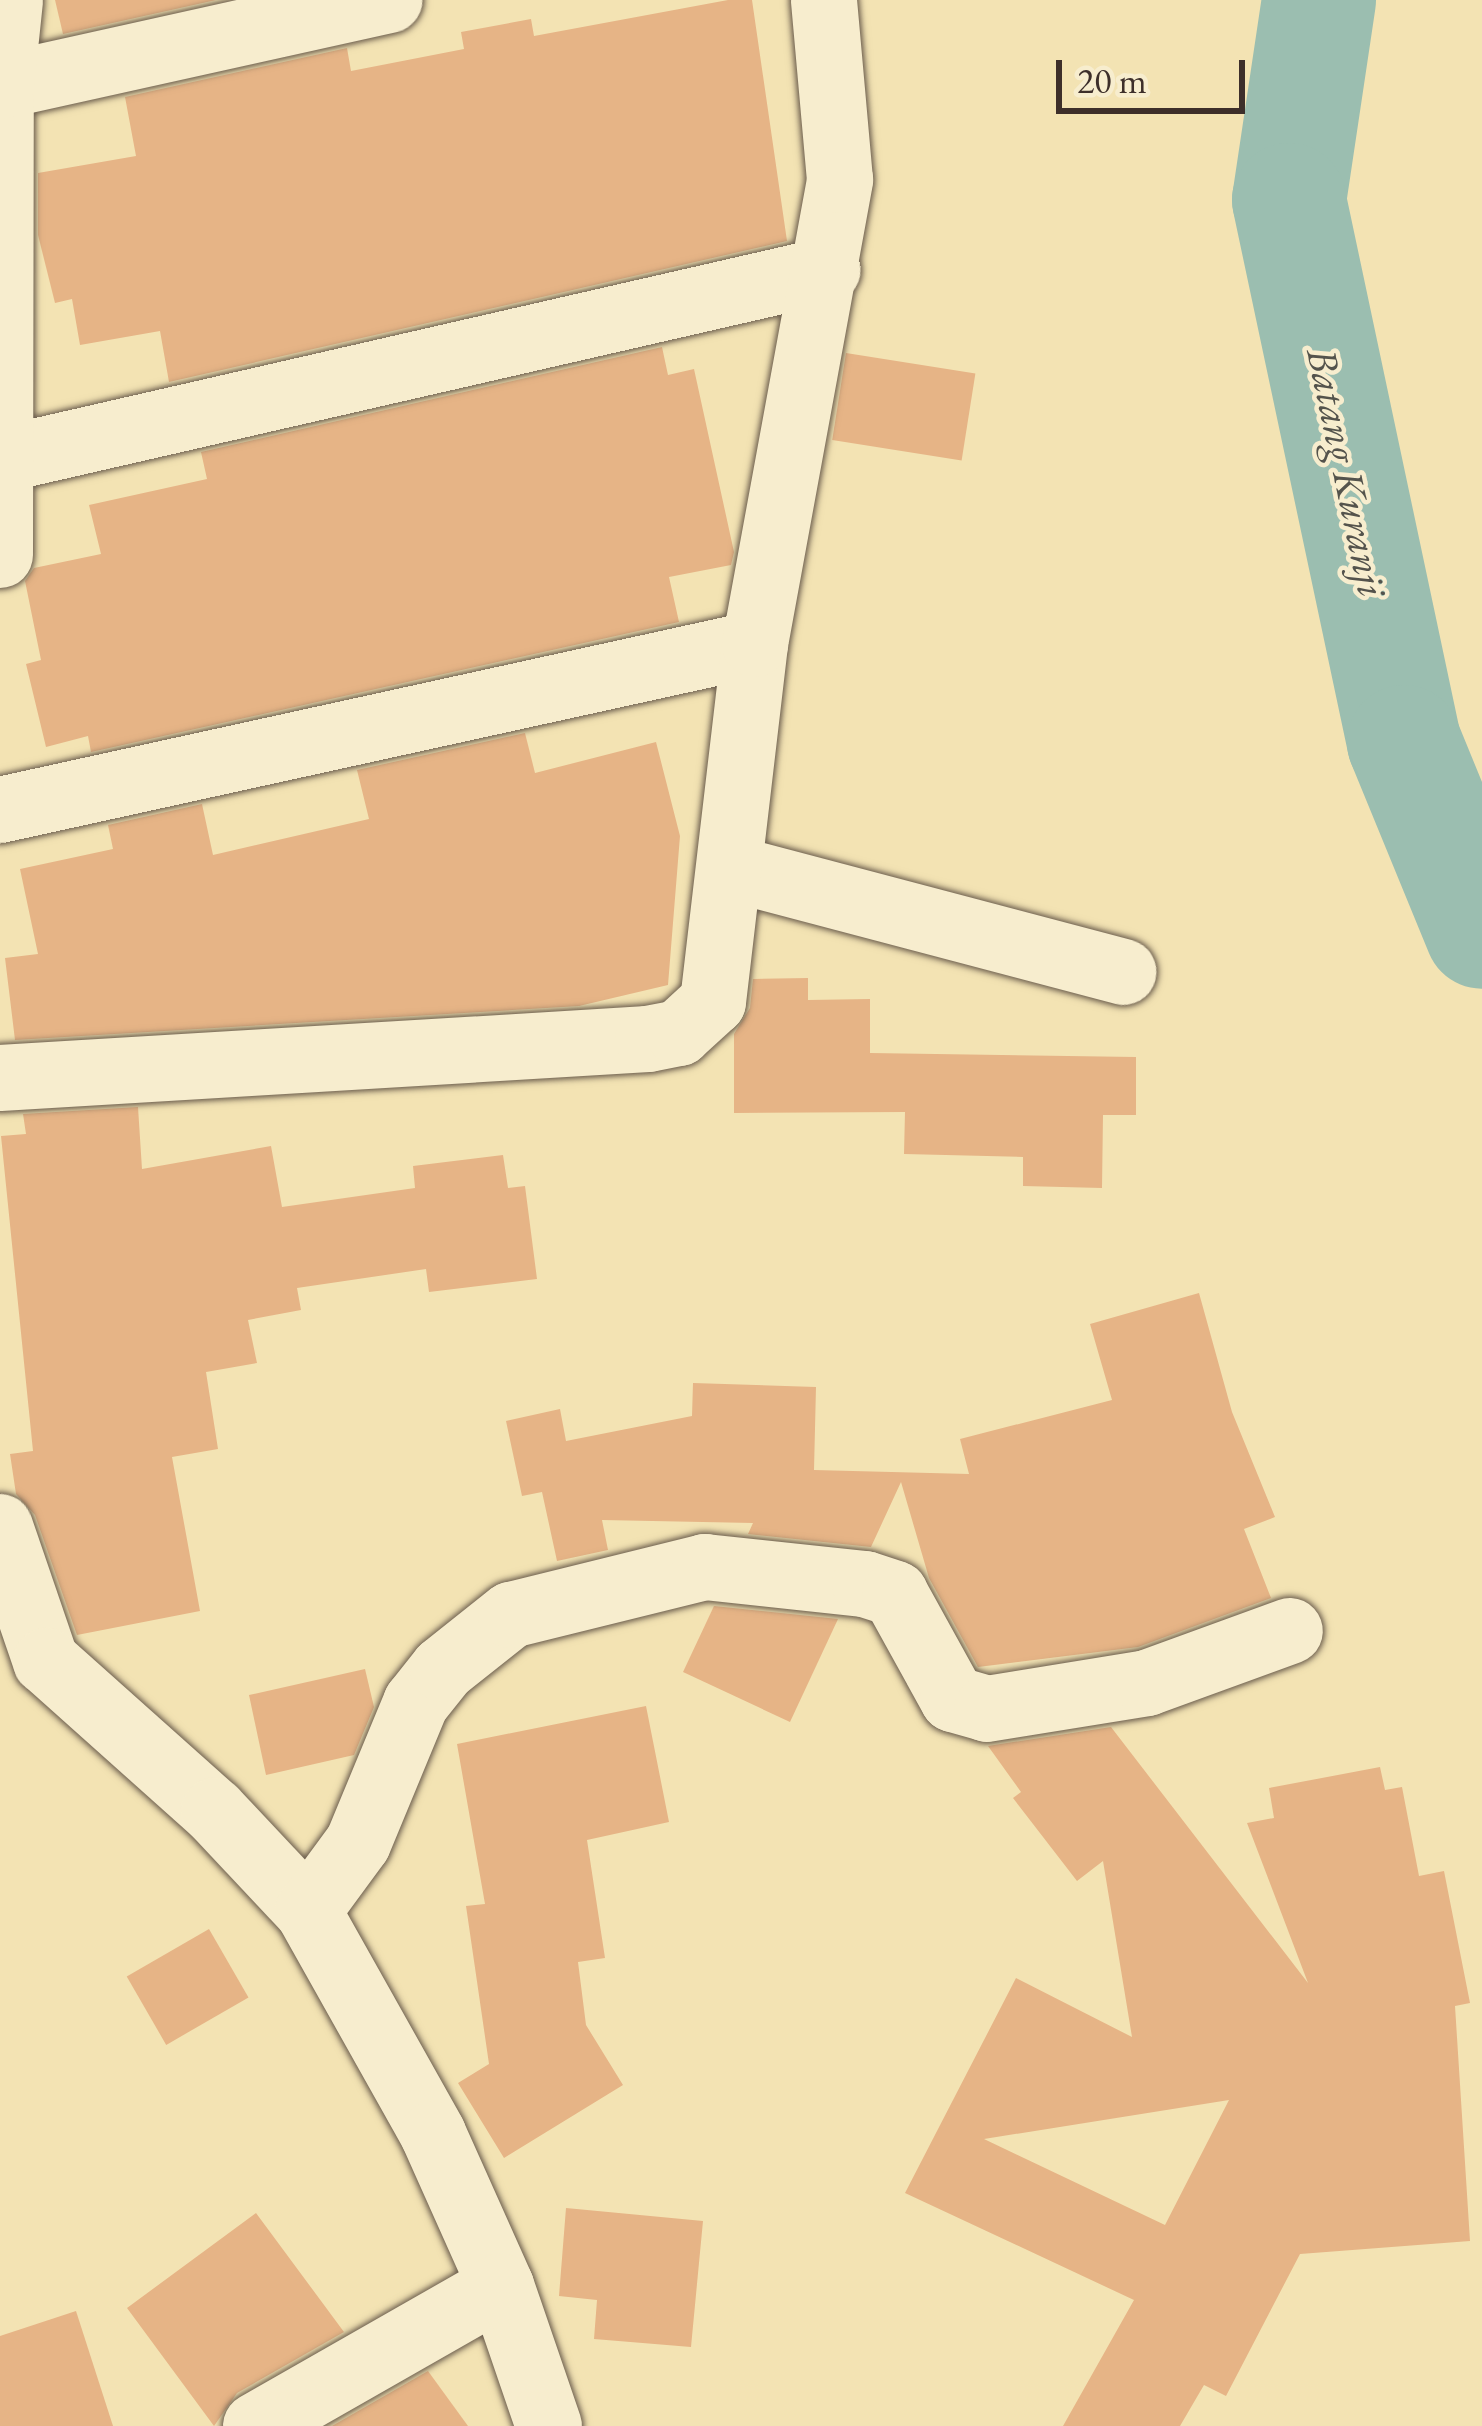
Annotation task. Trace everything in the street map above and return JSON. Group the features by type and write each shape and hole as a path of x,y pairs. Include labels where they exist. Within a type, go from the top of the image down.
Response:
{"street":[{"path":"0,555 4,459 1,86 10,0"},
{"path":"1,86 391,0"},
{"path":"0,1078 679,1033 713,1002 755,644 828,270 840,180 824,0"},
{"path":"4,459 828,270"},
{"path":"0,810 755,644"},
{"path":"730,868 1124,972"},
{"path":"0,1527 46,1660 214,1811 308,1911 434,2134 501,2285 549,2426"},
{"path":"308,1911 358,1843 416,1703 511,1615 705,1567 865,1584 895,1594 953,1700 987,1709 1147,1683 1289,1631"},
{"path":"256,2426 501,2285"}],"building":[{"path":"55,0 216,0 63,34"},
{"path":"728,0 752,0 787,241 169,382 160,331 80,345 72,299 55,303 38,235 38,173 136,156 125,97 347,48 351,71 464,49 461,32 531,19 534,36"},
{"path":"662,347 668,375 694,369 734,552 731,565 669,577 679,622 91,752 88,736 46,747 26,664 41,660 25,581 34,568 101,554 89,505 207,479 201,452"},
{"path":"846,353 975,373 962,460 832,440"},
{"path":"525,733 535,773 656,742 680,836 668,985 579,1006 15,1040 5,958 38,954 20,869 113,849 108,825 202,804 213,855 369,819 357,770"},
{"path":"808,978 808,1000 870,999 870,1053 1136,1057 1136,1115 1103,1115 1102,1188 1023,1186 1023,1157 904,1154 905,1112 734,1113 734,1034 750,1008 753,979"},
{"path":"138,1107 142,1169 271,1146 282,1207 415,1188 413,1166 503,1155 508,1188 525,1186 537,1279 429,1292 426,1269 297,1288 301,1310 248,1320 257,1363 206,1372 218,1449 172,1457 200,1611 77,1635 35,1515 16,1494 10,1454 33,1451 1,1136 26,1134 23,1114"},
{"path":"1199,1293 1232,1412 1275,1517 1244,1529 1271,1598 1138,1647 978,1667 929,1578 901,1482 871,1547 748,1534 753,1523 602,1520 608,1550 557,1561 542,1492 522,1496 506,1421 560,1409 566,1441 692,1416 693,1383 816,1387 814,1470 969,1474 960,1439 1112,1400 1090,1324"},
{"path":"714,1606 838,1619 790,1722 683,1672"},
{"path":"365,1669 374,1707 354,1755 266,1775 249,1695"},
{"path":"646,1706 669,1822 587,1840 605,1958 578,1962 586,2025 623,2085 504,2158 458,2083 489,2064 466,1906 485,1904 457,1744"},
{"path":"1111,1727 1308,1983 1247,1823 1274,1818 1269,1788 1380,1767 1385,1790 1402,1787 1419,1876 1444,1871 1470,2003 1455,2006 1470,2241 1300,2254 1226,2396 1204,2385 1180,2426 1063,2426 1134,2300 905,2193 1016,1978 1132,2037 1103,1861 1077,1881 1013,1798 1021,1792 988,1746","holes":["1229,2100 1165,2225 984,2139"]},
{"path":"209,1929 248,1997 166,2045 127,1976"},
{"path":"566,2208 703,2221 691,2347 594,2339 597,2300 559,2296"},
{"path":"256,2213 344,2332 237,2393 214,2426 127,2308"},
{"path":"76,2311 113,2426 0,2426 0,2336"},
{"path":"428,2371 468,2426 332,2426"}],"waterway":[{"name":"Batang Kuranji","path":"1319,0 1289,200 1404,742 1482,932"}]}
